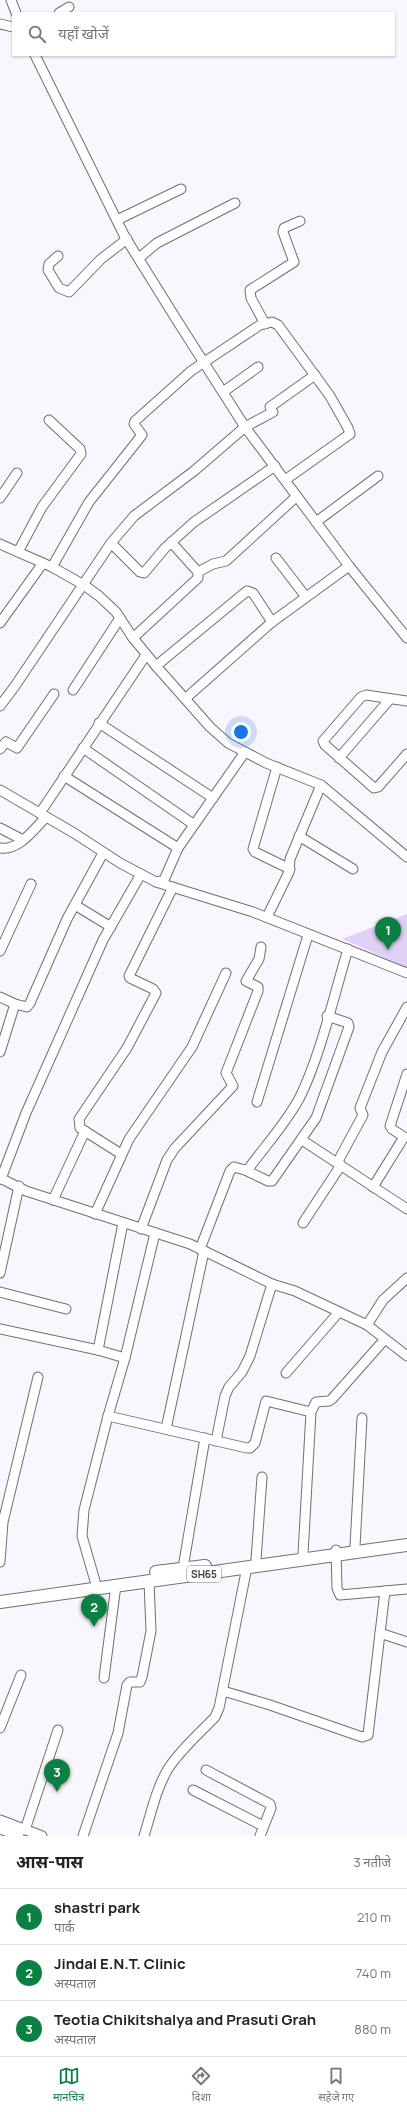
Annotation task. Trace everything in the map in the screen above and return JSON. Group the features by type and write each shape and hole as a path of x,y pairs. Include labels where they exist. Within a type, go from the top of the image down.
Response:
{"main road":[{"name":"SH65","path":"0,1595 183,1568 251,1564 336,1552 355,1546 407,1538"},
{"name":"SH65","path":"0,1602 149,1581 303,1554 407,1545"}],"street":[{"path":"11,0 16,12"},
{"path":"61,12 69,7"},
{"path":"0,24 12,26"},
{"path":"35,56 127,239 204,363 245,427 349,566 407,638"},
{"path":"117,220 182,189"},
{"path":"139,258 157,243 235,203"},
{"path":"264,324 251,298 250,290 294,262 283,232 284,228 300,221"},
{"path":"58,256 49,264 48,270 59,288 68,292 101,259 127,239"},
{"path":"0,623 48,565 89,502 142,435 134,422 181,380 204,363 264,324 272,322 278,326 315,375 344,420 350,434 285,480"},
{"path":"223,392 258,367"},
{"path":"0,706 84,585 111,543 134,516 194,472 245,427 272,410 315,375"},
{"path":"18,552 42,507 81,454 80,449 49,420"},
{"path":"111,543 140,572 144,573 171,542 194,522 275,466"},
{"path":"0,498 17,472"},
{"path":"316,522 378,476"},
{"path":"198,572 213,564 226,561 297,496"},
{"path":"133,638 196,580 199,575 171,542"},
{"path":"2,548 18,552 48,565 84,585 99,596 120,618 146,655 210,726 228,743 277,767 321,785 407,857"},
{"path":"276,558 306,597"},
{"path":"186,698 272,622 349,566"},
{"path":"156,666 247,591 253,592 272,622"},
{"path":"73,690 120,618"},
{"path":"0,848 13,846 23,840 43,815 64,776 146,655"},
{"path":"0,749 6,742 17,748 54,694"},
{"path":"407,701 366,696 358,699 323,741 324,745 372,787 376,788 407,754"},
{"path":"339,758 390,699"},
{"path":"99,723 213,798"},
{"path":"83,748 193,824"},
{"path":"156,882 164,880 178,848 193,824 213,798 244,752"},
{"path":"277,767 253,849 254,852 290,869"},
{"path":"64,776 178,848"},
{"path":"267,918 290,869 290,859 321,785"},
{"path":"0,790 103,853 156,882 267,918 407,973"},
{"path":"0,828 23,840"},
{"path":"300,836 353,869"},
{"path":"0,997 15,1004 27,1007 30,1003 74,905 103,853"},
{"path":"141,874 111,927 26,1114 0,1178 54,1200 202,1250 272,1284 294,1291 367,1325 407,1356"},
{"path":"0,951 31,884"},
{"path":"121,1154 85,1131 78,1124 79,1120 127,1048 156,992 153,989 130,978 129,976 172,887"},
{"path":"74,905 111,927"},
{"path":"257,1102 308,935"},
{"path":"140,1229 168,1160 175,1148 233,1086 226,1073 258,991 258,987 246,981 258,959 261,946"},
{"path":"245,1170 274,1136 299,1097 314,1061 348,949"},
{"path":"95,1214 121,1154 192,1047 226,973"},
{"path":"0,1052 15,1004"},
{"path":"303,1223 339,1164 363,1115 360,1108 376,1065 407,1007"},
{"path":"166,1429 202,1250 230,1170 234,1167 245,1170 270,1182 302,1140 316,1118 323,1103 349,1027 348,1023 327,1016"},
{"path":"372,1187 404,1137 390,1126 407,1074"},
{"path":"54,1200 85,1131"},
{"path":"302,1140 407,1209"},
{"path":"0,1273 2,1257 19,1186"},
{"path":"98,1350 123,1223"},
{"path":"95,1581 84,1548 82,1522 108,1416 125,1358 155,1233"},
{"path":"367,1325 383,1300 407,1278"},
{"path":"216,1441 225,1396 229,1387 242,1372 250,1356 272,1284"},
{"path":"0,1292 66,1310"},
{"path":"286,1373 339,1312"},
{"path":"0,1329 98,1350 125,1358"},
{"path":"303,1554 312,1412 316,1402 329,1401 332,1398 385,1339"},
{"path":"0,1558 3,1522 38,1377"},
{"path":"108,1416 247,1448 253,1446 266,1401 312,1412"},
{"path":"355,1546 362,1418"},
{"path":"183,1568 205,1438"},
{"path":"144,1836 161,1782 167,1770 176,1758 215,1717 251,1564 262,1477"},
{"path":"336,1552 337,1588 340,1595 407,1589"},
{"path":"83,1836 118,1733 127,1685 130,1682 140,1682 142,1677 151,1631 149,1581"},
{"path":"104,1678 116,1585"},
{"path":"222,1692 270,1705 366,1737 369,1732 385,1591"},
{"path":"380,1633 407,1642"},
{"path":"0,1728 21,1675"},
{"path":"18,1834 58,1730"},
{"path":"206,1770 270,1804 271,1808 260,1836"},
{"path":"193,1790 263,1826"},
{"path":"0,1820 18,1834"},
{"path":"0,1829 18,1834 42,1836"}],"shaded area":[{"path":"407,914 407,967 342,939"}],"place":[{"name":"shastri park","path":"388,950"},
{"name":"Jindal E.N.T. Clinic","path":"94,1627"},
{"name":"Teotia Chikitshalya and Prasuti Grah","path":"57,1792"}]}
